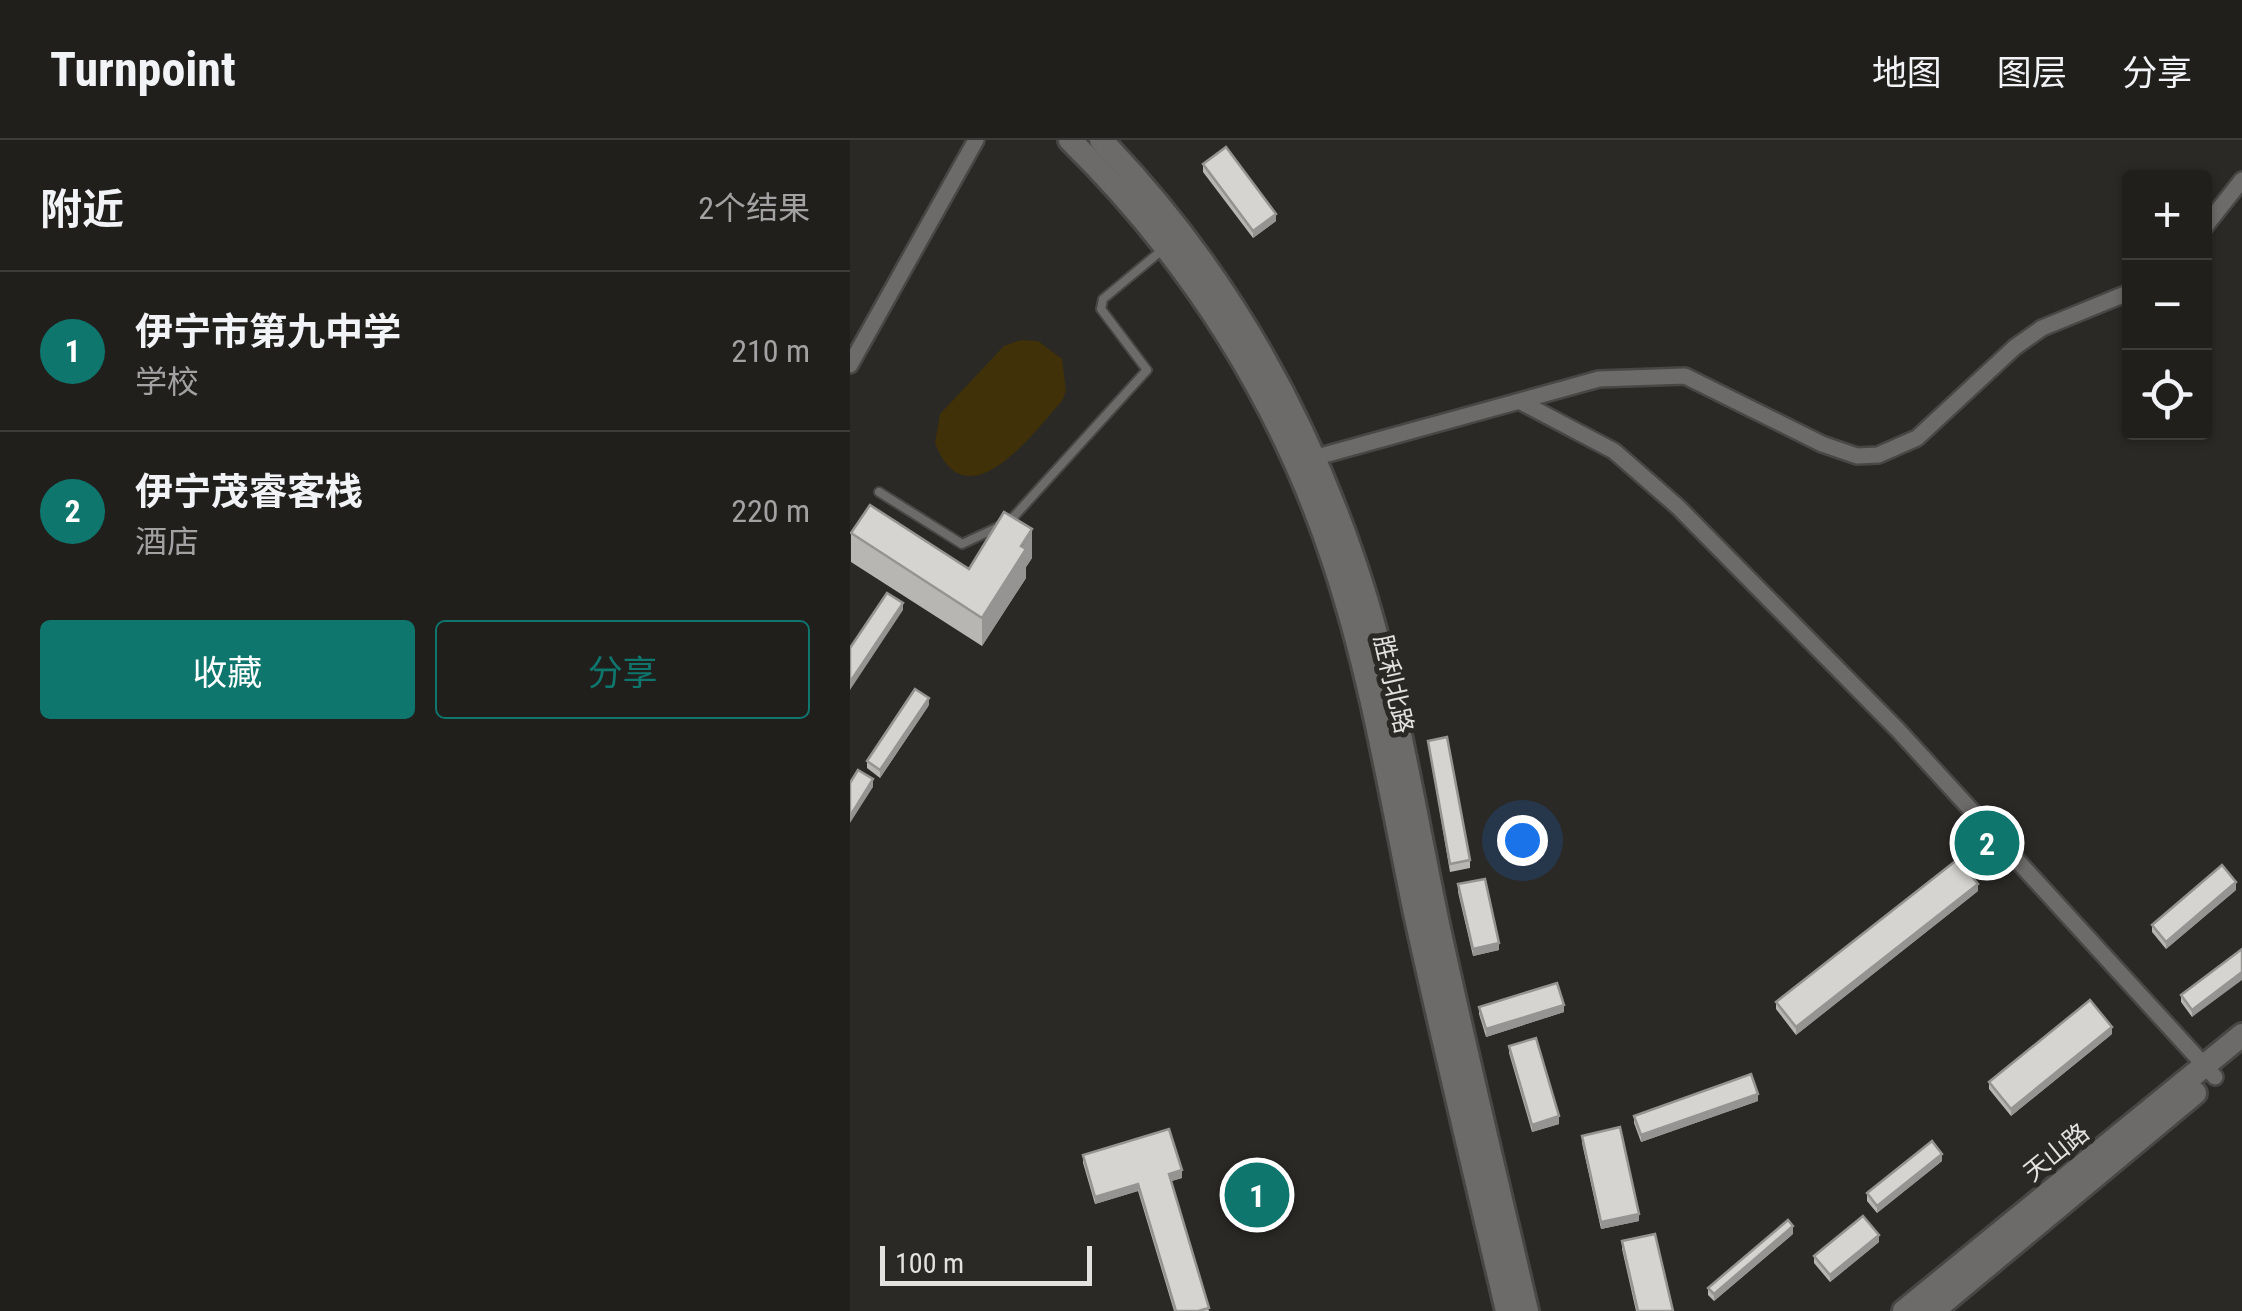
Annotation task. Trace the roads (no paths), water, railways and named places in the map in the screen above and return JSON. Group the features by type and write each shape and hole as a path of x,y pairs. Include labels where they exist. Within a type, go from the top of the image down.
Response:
{"main road":[{"name":"胜利北路","path":"1070,140 1174,239"},
{"name":"胜利北路","path":"1101,140 1174,239 1245,323 1354,560 1385,671 1527,1311"},
{"name":"胜利北路","path":"1306,460 1365,675 1507,1311"},
{"name":"天山路","path":"1933,1311 2210,1071 2242,1035"},
{"name":"天山路","path":"1904,1311 2210,1071 2242,1055"}],"street":[{"path":"850,365 976,140"},
{"path":"2212,218 2242,180"},
{"path":"1306,460 1599,379 1685,376 1822,444 1857,456 1878,455 1916,438 2042,328 2122,295"},
{"path":"1521,402 1614,451 1678,507 1898,730 2210,1071"}],"lane":[{"path":"878,492 962,544 1009,522 1147,370 1101,309 1103,298 1174,239"}],"place":[{"name":"伊宁茂睿客栈","path":"1987,843"},
{"name":"伊宁市第九中学","path":"1257,1195"}]}
